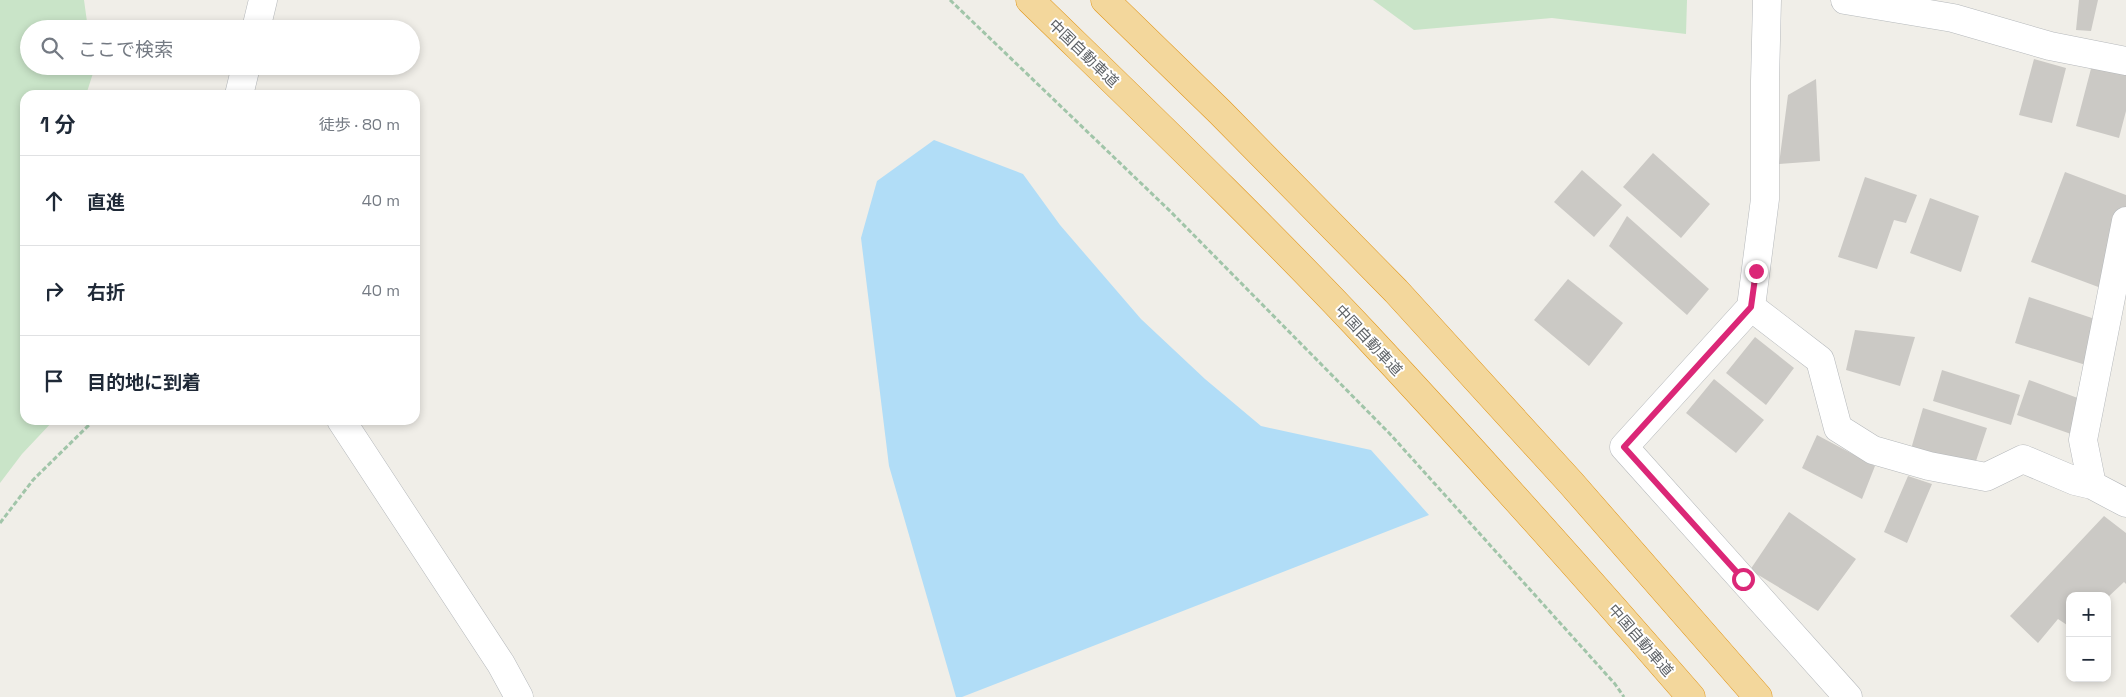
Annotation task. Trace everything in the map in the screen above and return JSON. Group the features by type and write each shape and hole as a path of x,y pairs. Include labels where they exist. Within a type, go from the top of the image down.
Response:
{"highway":[{"name":"中国自動車道","path":"1030,0 1185,152 1364,333 1540,525 1691,697"},
{"path":"1105,0 1220,112 1396,291 1571,483 1758,697"}],"street":[{"path":"258,20 263,0"},
{"path":"1767,0 1765,199 1751,307 1624,447 1848,697"},
{"path":"1846,0 1952,18 2050,46 2126,61"},
{"path":"241,90 244,75"},
{"path":"2092,485 2083,440 2126,221"},
{"path":"1751,307 1820,360 1838,428 1874,450 1929,466 1986,477 2023,459 2075,481 2092,485 2126,503"},
{"path":"343,425 501,664 519,697"}],"path":[{"path":"950,0 1171,212 1390,434 1615,684 1624,697"},
{"path":"0,522 33,480 89,425"}],"green space":[{"path":"0,0 84,0 87,20 20,20 20,75 92,75 88,90 20,90 20,425 49,425 22,454 0,483"},
{"path":"1373,0 1687,0 1686,34 1552,18 1414,30"}],"water":[{"path":"934,140 1023,174 1060,225 1141,319 1205,379 1261,426 1371,450 1429,515 962,697 956,697 889,466 861,238 877,181"}],"building":[{"path":"2079,0 2098,0 2091,31 2076,30"},
{"path":"2034,59 2066,68 2052,123 2019,115"},
{"path":"2093,61 2126,70 2126,111 2119,138 2076,126"},
{"path":"1816,79 1820,161 1779,164 1788,95"},
{"path":"1653,153 1710,204 1681,238 1623,187"},
{"path":"1582,170 1622,205 1594,237 1554,202"},
{"path":"2065,172 2126,195 2126,221 2101,288 2031,262"},
{"path":"1865,177 1917,195 1906,223 1894,220 1877,269 1838,257"},
{"path":"1930,198 1979,216 1961,272 1910,253"},
{"path":"1627,216 1709,289 1687,315 1609,246"},
{"path":"1568,279 1623,323 1589,366 1534,320"},
{"path":"2029,297 2104,322 2089,366 2015,343"},
{"path":"1855,330 1915,337 1900,386 1846,370"},
{"path":"1755,337 1794,368 1766,405 1726,373"},
{"path":"1942,370 2020,395 2011,425 1933,401"},
{"path":"1714,379 1764,420 1736,453 1686,413"},
{"path":"2029,380 2083,400 2071,434 2017,415"},
{"path":"1923,408 1987,428 1973,470 1911,449"},
{"path":"1817,435 1875,466 1862,499 1802,468"},
{"path":"1908,476 1932,484 1907,543 1884,532"},
{"path":"1789,512 1856,559 1818,611 1750,570"},
{"path":"2104,516 2126,533 2126,584 2124,582 2111,594 2111,592 2066,592 2066,624 2058,619 2038,643 2010,616"}],"route":[{"path":"1743,579 1624,447 1751,307 1756,271"}]}
